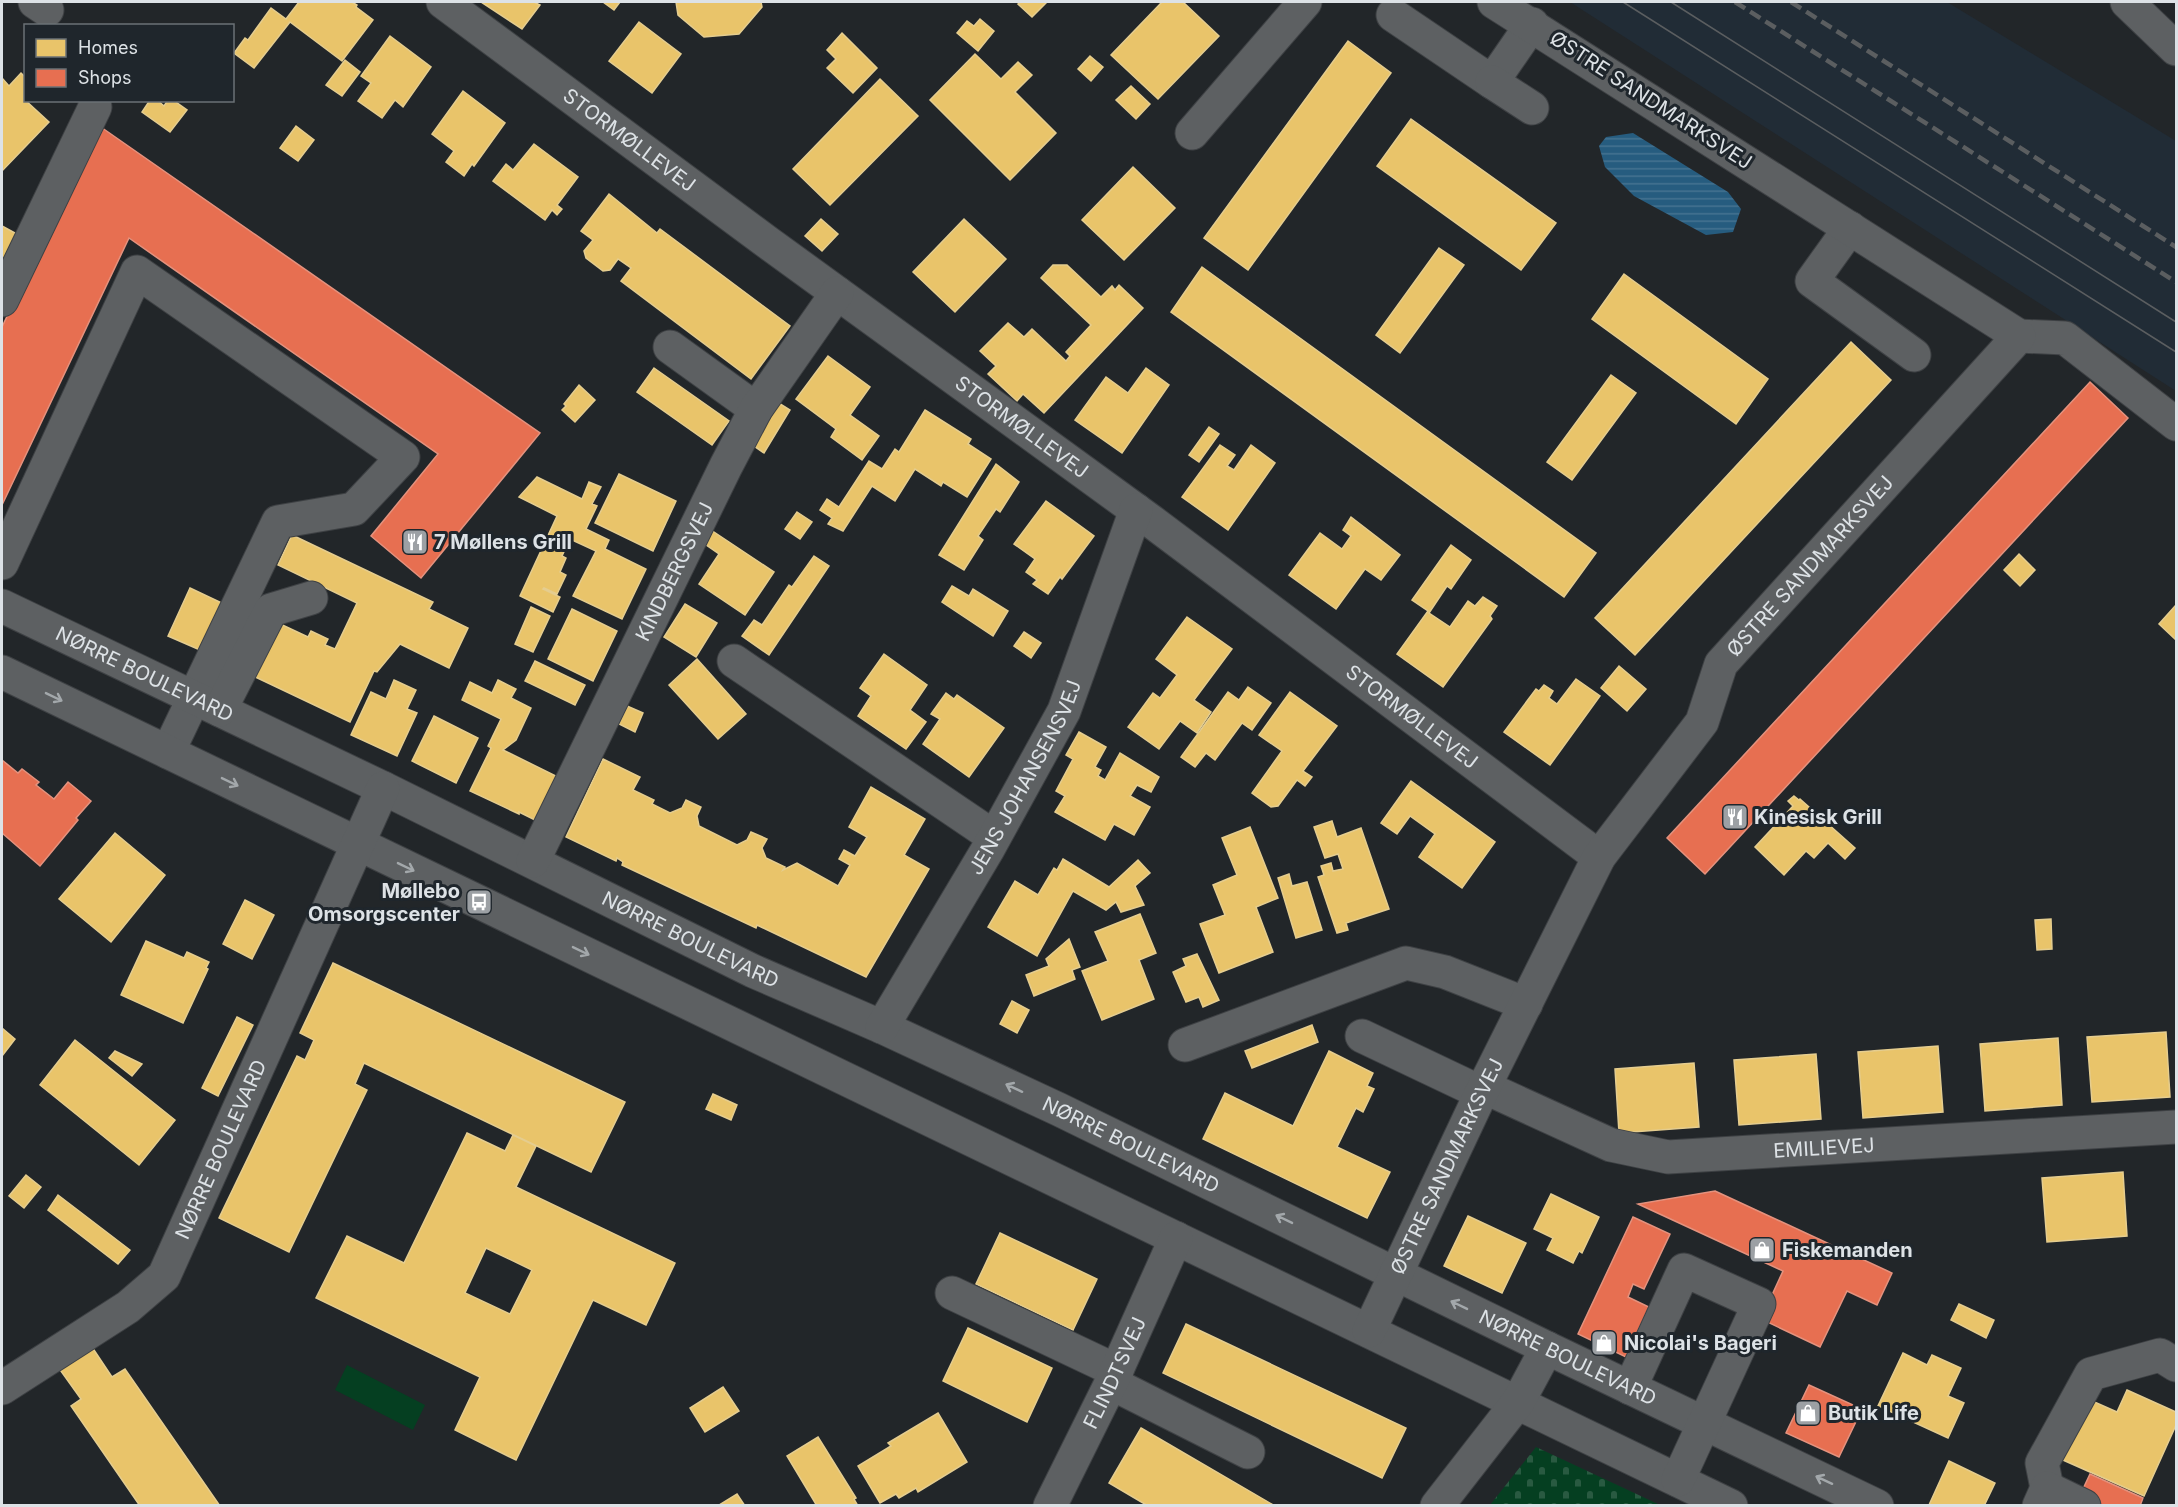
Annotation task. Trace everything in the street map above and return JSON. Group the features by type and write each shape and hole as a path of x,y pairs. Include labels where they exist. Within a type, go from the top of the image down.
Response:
{"street":[{"name":"STORMØLLEVEJ","path":"443,2 1136,510 1599,857"},
{"path":"1192,133 1305,2"},
{"name":"ØSTRE SANDMARKSVEJ","path":"1369,1331 1483,1090 1599,857 1702,722 1722,664 2019,336 1532,24 1494,2"},
{"path":"2127,2 2176,49"},
{"path":"1393,15 1532,108"},
{"path":"1492,82 1532,24"},
{"path":"2,300 95,107"},
{"path":"1850,228 1812,281 1914,355"},
{"path":"2,563 136,272 403,458 354,509 279,522 207,704"},
{"name":"KINDBERGSVEJ","path":"533,861 756,409 837,293"},
{"path":"2019,336 2065,338 2176,424"},
{"path":"670,347 756,409"},
{"name":"JENS JOHANSENSVEJ","path":"882,1027 994,837 1064,711 1136,510"},
{"path":"168,752 207,704 271,610 311,598"},
{"name":"NØRRE BOULEVARD","path":"2,606 383,788 753,971 882,1027 1058,1109 1546,1348 1877,1506"},
{"path":"734,661 994,837"},
{"path":"2,672 1731,1506"},
{"name":"NØRRE BOULEVARD","path":"2,1388 128,1307 164,1276 383,788"},
{"path":"1185,1045 1406,963 1445,972 1526,1004"},
{"name":"EMILIEVEJ","path":"1362,1036 1611,1145 1668,1157 2176,1127"},
{"name":"FLINDTSVEJ","path":"1050,1506 1114,1377 1176,1238"},
{"path":"1630,1388 1684,1270 1759,1304 1678,1480"},
{"path":"952,1293 1114,1377 1248,1452"},
{"path":"1437,1506 1518,1402 1546,1348"},
{"path":"2084,1506 2043,1497 2042,1463 2091,1374 2160,1354 2176,1365"}],"shaded area":[{"path":"1570,2 1947,2 2176,141 2176,391"}],"green space":[{"path":"347,1365 425,1405 413,1430 335,1390"},
{"path":"1536,1447 1660,1505 1490,1505"}],"water":[{"path":"1633,133 1728,192 1741,209 1733,232 1706,235 1634,196 1605,167 1599,146 1606,137"}],"building: Homes":[{"path":"299,2 352,2 373,20 342,61 290,22 254,68 234,53 245,38 248,40 271,8 286,19"},
{"path":"481,2 534,2 540,5 522,29"},
{"path":"603,2 620,2 614,10"},
{"path":"676,2 761,2 762,7 739,34 704,37 678,15"},
{"path":"1021,2 1046,3 1032,17 1018,4"},
{"path":"1162,2 1183,2 1219,36 1158,99 1111,55"},
{"path":"980,19 994,31 978,51 957,33 967,21 974,26"},
{"path":"639,22 681,54 652,93 609,61"},
{"path":"842,33 877,68 853,93 827,68 836,59 827,50"},
{"path":"390,36 431,67 403,107 395,100 382,118 358,101 371,83 361,76"},
{"path":"1348,41 1391,73 1248,270 1204,238"},
{"path":"975,54 1001,79 1018,62 1032,75 1015,92 1056,133 1010,180 930,100"},
{"path":"1090,56 1103,67 1091,81 1078,69"},
{"path":"345,60 360,72 342,96 326,85"},
{"path":"21,73 24,76 24,102 27,102 49,122 2,171 2,78 9,86"},
{"path":"880,79 918,116 830,205 793,169"},
{"path":"1131,86 1150,104 1136,119 1116,100"},
{"path":"463,91 505,123 464,176 446,162 454,151 432,134"},
{"path":"149,102 159,102 164,106 167,102 176,102 187,110 170,132 142,112"},
{"path":"1411,119 1556,223 1521,270 1377,166"},
{"path":"296,126 314,140 298,161 280,148"},
{"path":"534,144 578,177 557,205 562,209 557,215 552,210 545,220 493,181 506,164 513,170"},
{"path":"1133,167 1175,208 1124,260 1082,220"},
{"path":"609,194 657,233 660,229 790,326 751,379 621,281 631,268 618,259 610,270 603,271 586,258 584,251 593,240 581,231"},
{"path":"821,219 838,234 822,251 805,236"},
{"path":"964,219 1006,259 955,312 913,272"},
{"path":"2,226 17,234 2,266"},
{"path":"1439,248 1464,265 1400,353 1376,335"},
{"path":"1053,265 1067,265 1101,297 1112,286 1115,290 1119,285 1143,308 1044,413 1023,394 1017,401 988,374 996,366 980,351 1008,323 1024,337 1032,329 1066,361 1070,356 1066,352 1091,325 1041,278"},
{"path":"1202,267 1596,553 1564,597 1171,312"},
{"path":"1624,274 1768,379 1736,424 1592,319"},
{"path":"1851,342 1891,380 1635,655 1595,618"},
{"path":"828,356 870,387 850,415 879,436 862,460 831,437 836,429 796,399"},
{"path":"654,368 729,421 712,445 637,392"},
{"path":"1146,368 1169,385 1122,453 1075,420 1106,377 1128,393"},
{"path":"1611,375 1636,393 1572,480 1547,462"},
{"path":"579,385 595,400 575,422 562,410"},
{"path":"777,402 790,410 764,453 751,444"},
{"path":"925,410 971,439 968,444 991,459 967,497 943,482 941,486 915,469 895,501 872,486 843,531 828,524 832,518 820,510 827,499 839,507 869,461 882,469 895,449 899,452"},
{"path":"1209,427 1219,434 1199,462 1189,455"},
{"path":"1220,445 1235,455 1227,466 1234,470 1251,445 1275,463 1228,530 1182,497"},
{"path":"996,464 1019,482 1000,512 996,509 978,536 983,540 964,570 939,555"},
{"path":"619,474 676,501 653,551 595,523"},
{"path":"537,477 582,499 589,482 601,487 592,504 597,506 586,529 609,540 605,549 646,569 622,619 573,596 596,551 570,539 562,556 566,558 560,572 566,575 557,594 543,589 560,597 553,612 520,596 557,516 519,497"},
{"path":"1046,501 1094,536 1048,594 1033,584 1037,580 1026,572 1035,559 1014,544"},
{"path":"797,512 812,522 800,539 785,529"},
{"path":"1351,517 1400,555 1381,580 1365,569 1336,609 1289,575 1320,533 1342,549 1351,536 1343,530"},
{"path":"711,530 774,572 745,615 699,584 719,554 702,542"},
{"path":"292,535 433,602 429,609 468,628 449,668 400,644 377,672 374,671 350,722 249,674 274,621 308,637 311,631 328,639 325,645 335,649 357,603 278,565"},
{"path":"1451,545 1471,560 1451,589 1447,586 1429,613 1450,627 1468,601 1475,606 1483,597 1497,606 1490,616 1492,619 1443,687 1397,654 1428,611 1412,600"},
{"path":"2019,554 2035,570 2020,586 2004,570"},
{"path":"814,556 829,566 769,655 742,636 754,620 762,625 789,585 792,587"},
{"path":"952,586 969,596 973,589 1008,611 993,636 942,602"},
{"path":"190,588 222,603 200,650 168,636"},
{"path":"685,604 717,623 696,657 664,637"},
{"path":"2176,605 2176,640 2159,624"},
{"path":"531,607 550,616 533,652 515,644"},
{"path":"572,609 617,631 593,681 548,659"},
{"path":"1187,617 1232,649 1194,700 1211,712 1197,733 1180,721 1159,749 1128,727 1153,693 1160,698 1177,675 1156,659"},
{"path":"1024,632 1041,643 1031,658 1014,646"},
{"path":"884,654 927,685 910,710 926,722 906,749 858,716 871,696 860,688"},
{"path":"697,659 746,714 718,739 669,685"},
{"path":"535,661 585,685 575,705 525,681"},
{"path":"1619,666 1646,689 1627,711 1601,688"},
{"path":"1576,679 1600,696 1550,765 1504,732 1536,689 1539,691 1544,685 1553,691 1549,698 1557,704"},
{"path":"394,680 416,690 407,709 417,713 397,756 351,735 371,692 386,699"},
{"path":"498,680 516,689 511,698 531,708 516,740 503,750 558,777 537,821 470,791 491,748 488,746 501,719 462,700 470,682 492,693"},
{"path":"1248,687 1271,703 1252,730 1242,723 1215,760 1206,753 1195,767 1181,757 1228,692 1239,700"},
{"path":"1290,692 1337,726 1303,771 1312,777 1305,786 1297,780 1278,806 1271,807 1252,793 1282,751 1259,735"},
{"path":"946,693 954,699 957,695 1004,728 969,777 923,744 940,719 931,714"},
{"path":"627,706 643,713 635,732 619,724"},
{"path":"434,716 478,738 456,783 412,761"},
{"path":"1079,732 1106,747 1095,767 1101,770 1098,776 1105,780 1120,753 1159,777 1151,792 1137,785 1130,796 1150,807 1134,835 1114,824 1105,840 1055,812 1065,796 1056,791 1073,759 1066,755"},
{"path":"603,759 640,777 633,790 654,800 652,804 670,813 682,808 686,800 701,807 697,816 699,826 737,845 747,840 751,832 767,839 762,848 766,858 785,867 783,870 797,863 838,886 850,865 839,859 844,850 855,856 867,837 849,827 871,787 925,819 904,855 929,869 866,977 622,865 623,862 617,858 616,861 566,837"},
{"path":"1411,781 1495,842 1462,888 1419,857 1435,834 1410,816 1397,834 1381,823"},
{"path":"1794,796 1855,848 1845,859 1828,843 1814,858 1806,851 1784,875 1755,847 1793,806 1788,801"},
{"path":"1332,821 1337,837 1361,828 1389,909 1346,923 1348,930 1337,933 1318,877 1324,875 1321,866 1331,863 1333,871 1343,869 1338,854 1325,858 1314,827"},
{"path":"1250,827 1278,898 1256,907 1273,952 1219,973 1200,924 1225,915 1213,885 1237,875 1222,838"},
{"path":"115,833 165,875 111,942 59,899"},
{"path":"1063,859 1109,887 1138,860 1150,873 1135,886 1144,905 1121,912 1116,902 1106,910 1073,891 1037,956 988,927 1015,881 1038,895 1054,868 1057,870"},
{"path":"1289,874 1292,886 1307,882 1322,930 1296,938 1278,878"},
{"path":"245,900 274,915 252,959 223,944"},
{"path":"1140,914 1156,953 1139,960 1154,999 1102,1020 1082,971 1108,961 1095,932"},
{"path":"2051,919 2052,949 2037,950 2035,920"},
{"path":"1069,939 1080,967 1072,970 1075,979 1034,996 1026,975 1049,966 1046,959"},
{"path":"146,941 184,958 187,952 209,962 206,968 208,969 183,1023 121,995"},
{"path":"1197,954 1219,1000 1203,1007 1199,997 1186,1002 1173,972 1186,966 1183,959"},
{"path":"333,963 625,1102 591,1172 364,1063 355,1084 367,1090 289,1252 219,1218 297,1056 305,1060 314,1040 300,1033"},
{"path":"1012,1001 1029,1010 1017,1033 1000,1024"},
{"path":"237,1017 253,1025 218,1096 202,1088"},
{"path":"1312,1025 1318,1042 1252,1068 1245,1051"},
{"path":"2,1028 15,1039 2,1056"},
{"path":"2166,1032 2170,1097 2092,1102 2087,1037"},
{"path":"2058,1038 2062,1105 1985,1111 1980,1044"},
{"path":"75,1040 175,1120 139,1165 40,1085"},
{"path":"1938,1046 1943,1112 1863,1118 1858,1052"},
{"path":"115,1051 142,1064 132,1076 109,1058"},
{"path":"1329,1051 1373,1073 1367,1086 1374,1089 1363,1112 1356,1108 1337,1147 1390,1172 1367,1218 1203,1139 1225,1093 1293,1126"},
{"path":"1816,1054 1821,1119 1739,1125 1734,1060"},
{"path":"1694,1063 1699,1127 1619,1133 1615,1069"},
{"path":"713,1094 737,1105 731,1120 706,1109"},
{"path":"467,1133 505,1151 513,1135 536,1146 516,1187 675,1263 646,1325 593,1300 516,1460 455,1430 480,1377 316,1298 347,1236 404,1263","holes":["486,1248 532,1270 510,1314 465,1293"]},
{"path":"2123,1172 2127,1236 2047,1242 2042,1178"},
{"path":"26,1175 41,1187 24,1208 9,1196"},
{"path":"1551,1194 1599,1217 1582,1253 1579,1251 1573,1263 1547,1250 1553,1238 1534,1229"},
{"path":"58,1195 130,1250 118,1264 48,1210"},
{"path":"1468,1216 1526,1243 1502,1293 1444,1266"},
{"path":"1000,1233 1097,1279 1073,1330 976,1284"},
{"path":"1959,1304 1994,1320 1986,1338 1951,1320"},
{"path":"1186,1324 1406,1428 1382,1478 1163,1373"},
{"path":"968,1328 1052,1368 1027,1422 943,1381"},
{"path":"90,1344 112,1377 125,1369 220,1506 140,1506 71,1406 81,1399 58,1367"},
{"path":"1903,1353 1927,1365 1932,1355 1961,1368 1948,1396 1964,1403 1948,1438 1878,1406"},
{"path":"723,1387 739,1411 705,1432 690,1408"},
{"path":"2127,1390 2176,1412 2176,1425 2144,1496 2063,1460 2090,1400 2117,1412"},
{"path":"938,1413 967,1462 918,1492 916,1488 899,1498 896,1494 880,1503 858,1466 891,1446 888,1443"},
{"path":"1141,1428 1275,1506 1148,1506 1109,1483"},
{"path":"818,1437 856,1498 854,1499 858,1506 817,1506 787,1456"},
{"path":"1949,1461 1995,1483 1984,1506 1929,1505"},
{"path":"737,1494 745,1506 719,1505"}],"building: Shops":[{"path":"98,125 540,433 421,578 371,536 438,454 129,238 2,505 2,327"},
{"path":"2090,382 2128,418 1705,874 1667,838"},
{"path":"2,760 18,773 22,769 39,782 36,785 54,799 68,782 91,801 40,866 2,833"},
{"path":"1715,1191 1892,1273 1877,1305 1847,1291 1820,1347 1761,1319 1783,1271 1638,1204"},
{"path":"1633,1217 1670,1234 1644,1289 1633,1284 1628,1297 1649,1307 1626,1357 1578,1334"},
{"path":"1809,1385 1862,1409 1839,1457 1786,1433"},
{"path":"2090,1474 2143,1498 2140,1506 2075,1506"}],"tram line":[{"path":"1623,2 2176,352"},
{"path":"1671,2 2176,322"}],"railway":[{"path":"1735,2 2176,282"},
{"path":"1791,2 2176,247"}],"place":[{"name":"7 Møllens Grill","path":"415,542"},
{"name":"Kinesisk Grill","path":"1735,817"},
{"name":"Møllebo Omsorgscenter","path":"479,902"},
{"name":"Fiskemanden","path":"1762,1250"},
{"name":"Nicolai's Bageri","path":"1604,1343"},
{"name":"Butik Life","path":"1808,1413"}]}
